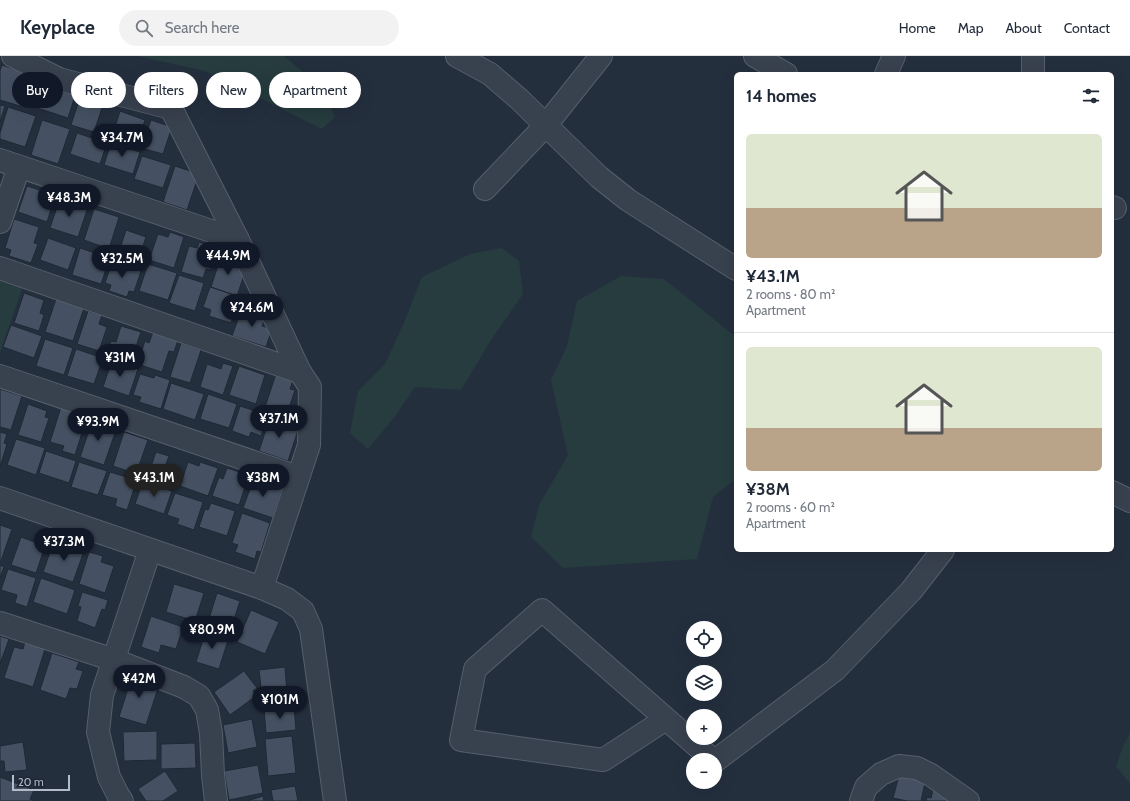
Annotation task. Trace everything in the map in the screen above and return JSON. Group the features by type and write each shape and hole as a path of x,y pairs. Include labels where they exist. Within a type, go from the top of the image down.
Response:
{"street":[{"path":"13,56 59,79 171,108 238,240 300,372 310,387 309,445 262,588"},
{"path":"457,56 490,74 519,99 599,177 628,200 734,268"},
{"path":"485,189 546,125 601,56"},
{"path":"755,56 783,72"},
{"path":"887,72 894,56"},
{"path":"1033,56 1033,72"},
{"path":"0,222 10,164 238,240"},
{"path":"0,268 300,372"},
{"path":"0,376 298,477"},
{"path":"1114,493 1130,501"},
{"path":"0,498 262,588 287,599 303,611 312,629 335,801"},
{"path":"122,801 110,777 98,732 102,694 150,550"},
{"path":"722,754 835,670 911,591 940,552"},
{"path":"666,719 603,760 461,740 476,669 542,610 706,753"},
{"path":"0,623 114,660 184,687 200,696 207,710 211,733 216,801"},
{"path":"861,801 866,788 870,783 881,774 900,766 916,768 931,775 968,801"}],"green space":[{"path":"137,56 284,56 303,72 269,72 269,103 261,99 261,72 205,71"},
{"path":"280,108 332,108 335,117 322,129"},
{"path":"502,248 519,261 523,294 493,337 461,390 415,387 396,415 368,449 350,433 358,391 385,364 403,325 422,277 470,254"},
{"path":"621,276 664,279 734,335 734,481 713,497 697,559 563,568 531,537 539,505 568,455 551,380 567,346 577,301"},
{"path":"2,279 23,286 0,353 0,280"},
{"path":"1130,733 1130,784 1116,766 1123,746"}],"building":[{"path":"2,65 22,72 12,72 12,104 0,100 0,71"},
{"path":"63,89 71,91 71,108 68,118 37,108 63,108"},
{"path":"0,105 5,106 0,122"},
{"path":"8,107 36,116 25,147 0,139 0,133"},
{"path":"76,108 102,108 94,132 71,125"},
{"path":"120,111 145,120 137,145 112,137"},
{"path":"42,120 70,129 58,164 31,155"},
{"path":"151,120 172,127 163,154 141,148"},
{"path":"77,133 107,143 100,164 70,154"},
{"path":"111,143 140,152 133,174 104,165"},
{"path":"142,156 171,165 163,188 134,179"},
{"path":"175,166 199,174 187,210 163,202"},
{"path":"27,186 52,194 50,198 54,200 47,222 18,212"},
{"path":"60,198 88,207 78,237 50,228"},
{"path":"94,209 119,217 109,249 84,240"},
{"path":"14,219 39,227 34,243 38,244 31,263 9,256 11,250 5,248"},
{"path":"126,230 146,237 137,264 117,258"},
{"path":"170,232 184,237 174,268 149,260 158,234 168,237"},
{"path":"48,238 76,248 68,270 40,260"},
{"path":"199,242 217,248 210,270 206,269 203,278 181,272 189,246 197,248"},
{"path":"80,248 110,258 101,284 72,275"},
{"path":"221,256 240,262 238,269 245,272 237,296 211,287"},
{"path":"112,262 141,271 134,292 129,291 127,297 109,291 111,285 105,283"},
{"path":"148,264 177,273 168,300 139,291"},
{"path":"179,275 204,283 195,311 169,303"},
{"path":"210,287 240,297 231,323 209,316 211,310 203,307"},
{"path":"24,293 44,300 40,313 44,315 39,331 14,323"},
{"path":"57,296 85,305 73,341 45,332"},
{"path":"242,308 261,314 260,317 265,319 262,326 272,329 266,347 232,336"},
{"path":"88,311 102,315 99,324 107,327 99,351 77,344"},
{"path":"11,325 42,336 34,358 3,347"},
{"path":"121,326 141,332 130,364 106,356 111,341 116,342"},
{"path":"153,332 178,340 174,352 169,351 162,372 137,364 145,341 149,343"},
{"path":"45,339 73,348 64,375 36,366"},
{"path":"181,343 201,350 190,383 170,377"},
{"path":"76,349 103,358 94,384 67,376"},
{"path":"112,360 138,369 129,396 103,387"},
{"path":"223,363 233,366 223,395 200,387 207,364 221,369"},
{"path":"239,366 265,375 256,404 229,395"},
{"path":"140,374 154,378 155,375 170,380 161,409 139,402 141,397 133,395"},
{"path":"276,374 293,380 290,389 295,390 287,414 265,407"},
{"path":"171,383 204,394 195,420 163,409"},
{"path":"0,389 22,396 11,430 0,427"},
{"path":"208,394 237,404 229,428 200,419"},
{"path":"28,404 47,411 45,417 49,418 41,442 18,435"},
{"path":"240,406 268,415 261,436 251,432 249,437 232,431"},
{"path":"61,407 80,413 79,417 86,420 75,455 62,451 64,446 50,442"},
{"path":"270,417 299,427 288,461 259,451"},
{"path":"93,419 117,427 104,465 80,457"},
{"path":"0,432 7,434 4,443 7,444 0,467"},
{"path":"124,432 148,440 136,474 113,466"},
{"path":"16,439 45,448 36,475 7,465"},
{"path":"46,451 76,461 69,483 39,473"},
{"path":"156,452 169,456 166,464 181,469 175,487 147,478"},
{"path":"79,462 107,471 98,495 71,487"},
{"path":"188,462 199,466 200,462 218,468 208,496 180,486"},
{"path":"227,468 249,475 239,505 212,496 219,477 223,479"},
{"path":"110,472 137,480 127,510 115,506 117,499 102,495"},
{"path":"254,478 283,487 273,518 243,508"},
{"path":"143,481 172,491 164,514 135,504"},
{"path":"175,493 203,502 194,530 177,524 179,519 167,515"},
{"path":"211,503 235,511 227,536 199,527 205,509 208,510"},
{"path":"242,513 270,523 261,552 257,551 255,559 235,552 238,545 232,543"},
{"path":"0,525 12,529 1,561 0,561"},
{"path":"21,537 45,546 36,573 11,565"},
{"path":"54,541 84,551 73,582 43,572"},
{"path":"89,552 103,556 101,562 114,566 105,593 79,584"},
{"path":"0,565 4,567 0,578"},
{"path":"8,569 36,578 27,607 15,603 17,595 1,590"},
{"path":"41,578 75,590 67,614 33,602"},
{"path":"174,584 204,593 195,621 166,612"},
{"path":"82,592 108,600 105,610 102,609 95,628 77,621 81,607 78,606"},
{"path":"217,593 240,601 230,632 207,625"},
{"path":"251,610 279,622 265,654 237,642"},
{"path":"151,616 183,627 176,649 161,645 159,653 141,647"},
{"path":"206,630 229,637 219,669 196,662"},
{"path":"0,636 9,639 0,664"},
{"path":"25,642 45,649 33,687 4,678 14,647 23,649"},
{"path":"52,653 79,662 76,669 83,671 77,689 70,688 66,699 40,690"},
{"path":"285,667 287,693 262,695 259,670"},
{"path":"244,671 257,688 253,691 256,696 230,715 214,692"},
{"path":"133,673 160,682 146,725 119,717"},
{"path":"294,706 296,730 266,733 264,709"},
{"path":"252,719 257,747 228,753 223,725"},
{"path":"157,731 157,760 124,761 123,732"},
{"path":"292,736 296,773 268,776 265,739"},
{"path":"23,742 27,770 5,772 4,761 0,761 0,746"},
{"path":"195,743 196,768 161,769 161,744"},
{"path":"258,765 263,793 229,800 224,771"},
{"path":"165,771 178,791 163,801 146,801 138,789"},
{"path":"900,772 926,778 921,801 907,801 893,798"},
{"path":"0,777 34,790 30,799 34,801 0,801"},
{"path":"295,786 298,801 273,801 271,790"},
{"path":"933,790 944,793 943,797 952,801 926,801 927,797 931,798"},
{"path":"263,796 264,801 247,801"}]}
